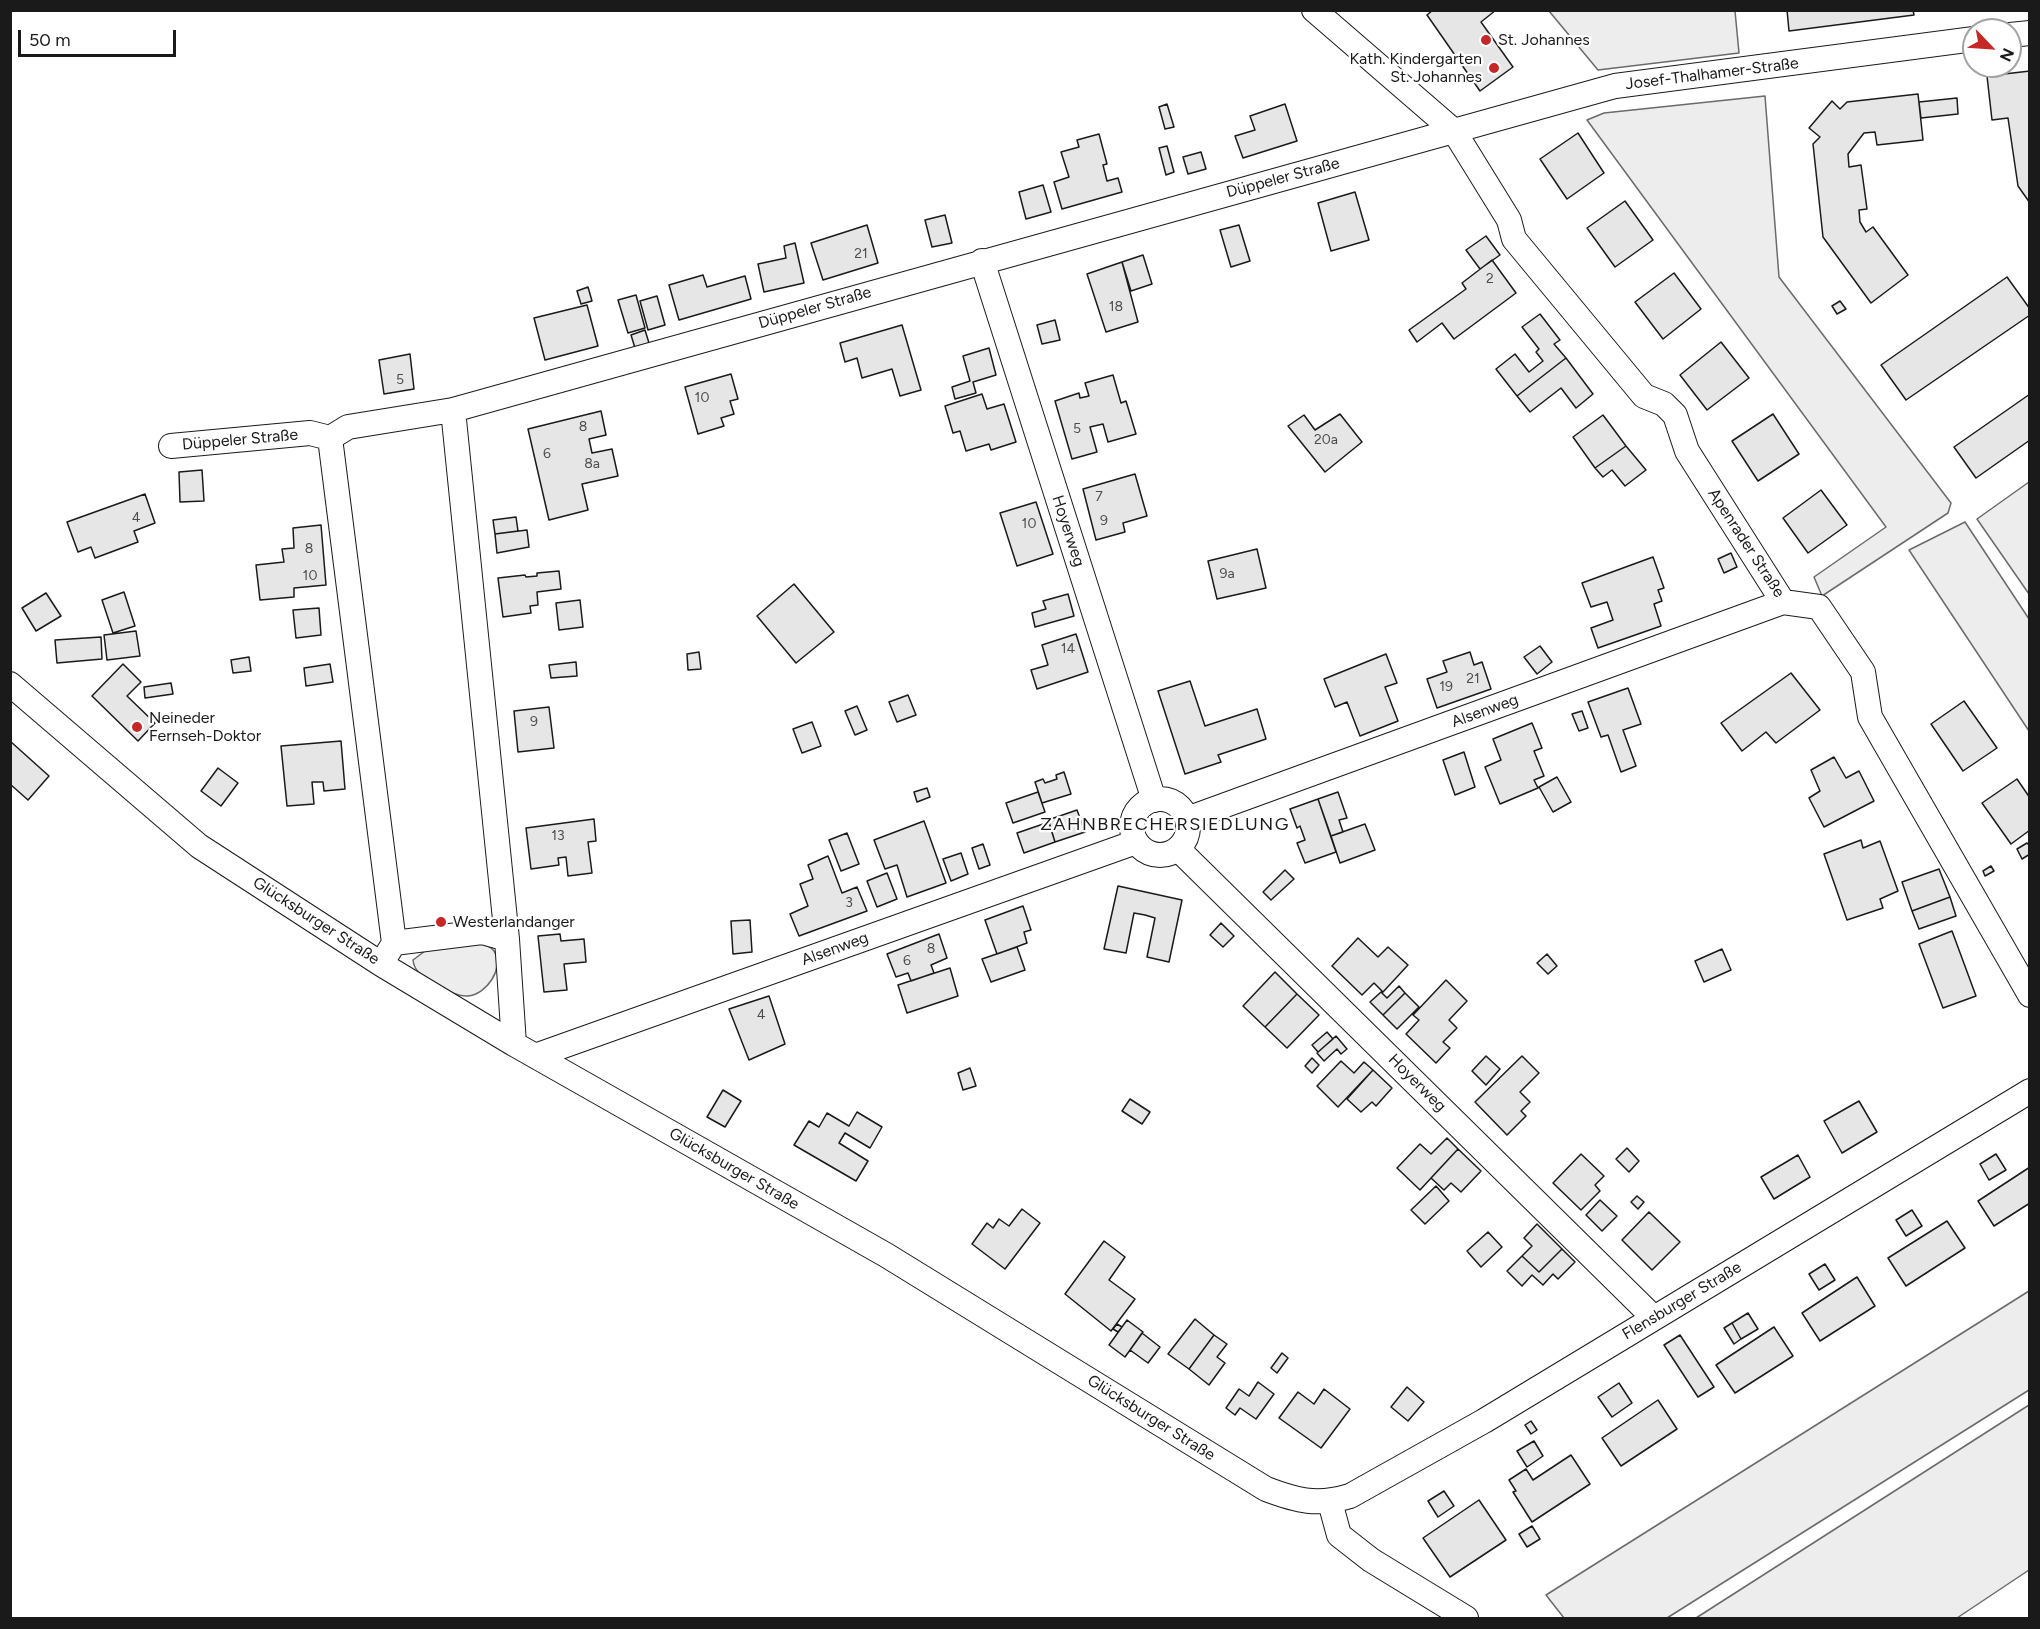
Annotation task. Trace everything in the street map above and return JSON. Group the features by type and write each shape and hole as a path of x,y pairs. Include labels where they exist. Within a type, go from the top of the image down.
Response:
{"street":[{"name":"Apenrader Straße","path":"1314,10 1454,131 1509,220 1514,239 1644,396 1664,404 1675,415 1687,451 1783,602 1819,607 1863,672 1870,717 2030,995"},
{"name":"Josef-Thalhamer-Straße","path":"1454,131 1615,86 1962,41"},
{"name":"Düppeler Straße","path":"171,447 310,433 330,438 348,428 453,410 1454,131"},
{"name":"Hoyerweg","path":"982,261 1154,800"},
{"path":"453,410 507,939 525,1050"},
{"path":"330,438 393,943 381,964"},
{"name":"Alsenweg","path":"1187,819 1783,602"},
{"name":"Glücksburger Straße","path":"10,684 199,846 381,964 525,1050 886,1256 1266,1489 1293,1499 1330,1502"},
{"path":"1154,800 1170,801 1177,805 1187,819 1187,835 1178,849 1172,853 1155,855 1141,848 1136,842 1132,825 1134,816 1146,803 1154,800"},
{"name":"Alsenweg","path":"525,1050 1136,842"},
{"name":"Hoyerweg","path":"1178,849 1654,1318"},
{"path":"393,943 482,932 507,939"},
{"name":"Flensburger Straße","path":"1330,1502 1350,1496 1484,1421 2030,1091"},
{"path":"1330,1502 1339,1535 1371,1560 1466,1618"}],"shaded area":[{"path":"1549,11 1735,11 1739,53 1598,70"},
{"path":"1765,96 1779,277 1951,503 1948,513 1822,596 1814,577 1886,527 1587,120 1604,113"},
{"path":"2029,482 2029,594 1977,519"},
{"path":"1965,522 2029,619 2029,731 1909,550"},
{"path":"469,941 489,947 497,958 492,980 475,994 464,996 450,992 423,976 415,968 413,960 429,948"},
{"path":"2029,1291 2029,1390 1667,1618 1564,1618 1546,1595"},
{"path":"2029,1405 2029,1570 1957,1618 1696,1618"}],"building":[{"path":"1433,10 1496,10 1481,22 1513,67 1480,91 1427,15"},
{"path":"1787,10 1913,10 1914,15 1789,31"},
{"path":"2030,71 2030,203 2018,186 2008,118 1992,120 1987,78 2022,78 2022,72"},
{"path":"1918,94 1923,140 1877,145 1875,132 1864,133 1848,154 1849,167 1861,165 1867,209 1859,210 1860,222 1866,232 1873,227 1908,275 1871,303 1823,237 1813,144 1820,137 1809,128 1832,101 1840,109 1847,102"},
{"path":"1957,98 1958,114 1921,118 1919,102"},
{"path":"1167,104 1174,127 1165,129 1159,107"},
{"path":"1285,104 1297,141 1243,158 1235,136 1255,130 1250,116"},
{"path":"1578,133 1604,173 1567,199 1540,159"},
{"path":"1099,134 1107,164 1103,165 1107,181 1118,178 1122,192 1062,209 1054,182 1069,177 1061,152 1079,147 1077,140"},
{"path":"1167,146 1174,172 1166,175 1159,148"},
{"path":"1201,152 1206,169 1188,174 1183,157"},
{"path":"1043,185 1051,212 1026,219 1019,192"},
{"path":"1355,192 1369,240 1331,251 1318,203"},
{"path":"1625,201 1653,240 1615,267 1587,228"},
{"path":"945,215 952,243 932,247 925,220"},
{"path":"867,225 878,263 823,280 811,243"},
{"path":"1239,225 1250,261 1231,267 1220,230"},
{"path":"1486,236 1500,255 1480,269 1466,250"},
{"path":"795,243 804,283 764,292 758,264 786,258 784,246"},
{"path":"1143,255 1152,284 1131,291 1122,262"},
{"path":"1492,260 1516,293 1454,339 1442,323 1417,342 1409,330 1466,289 1462,283"},
{"path":"1122,262 1138,322 1106,332 1087,274"},
{"path":"1674,273 1701,309 1663,339 1635,302"},
{"path":"703,275 707,287 745,276 751,299 679,320 669,285"},
{"path":"2007,277 2030,309 2030,315 1906,400 1881,365"},
{"path":"588,287 592,301 581,304 577,291"},
{"path":"636,295 645,328 628,333 618,300"},
{"path":"657,296 665,325 648,330 640,301"},
{"path":"1840,301 1846,309 1837,314 1832,306"},
{"path":"587,305 598,346 545,360 534,318"},
{"path":"1540,314 1560,340 1554,344 1566,358 1517,396 1496,369 1515,354 1529,372 1543,361 1536,352 1539,349 1522,327"},
{"path":"1055,320 1060,340 1042,344 1037,325"},
{"path":"902,325 921,390 900,396 892,369 862,378 857,358 845,362 840,343"},
{"path":"645,330 649,343 635,348 631,335"},
{"path":"1721,342 1749,378 1707,410 1680,375"},
{"path":"989,348 996,375 973,382 976,393 955,399 952,387 970,381 963,356"},
{"path":"410,354 414,389 384,394 379,360"},
{"path":"1566,358 1593,394 1576,408 1561,388 1530,412 1517,396"},
{"path":"731,374 738,399 730,401 734,414 721,418 724,426 698,434 685,387"},
{"path":"1113,375 1121,403 1126,401 1136,434 1108,442 1103,424 1090,427 1097,452 1072,459 1055,401 1079,393 1080,398 1089,396 1085,383"},
{"path":"982,394 987,409 1004,404 1016,442 991,450 989,444 966,451 960,431 953,433 945,406"},
{"path":"2030,394 2030,440 1976,478 1954,447"},
{"path":"601,411 606,435 589,439 592,453 612,449 618,476 582,484 588,510 549,520 528,429"},
{"path":"1340,414 1362,442 1325,472 1288,426 1304,415 1315,430"},
{"path":"1773,414 1799,454 1758,481 1732,441"},
{"path":"1603,415 1626,446 1595,468 1573,437"},
{"path":"1626,446 1646,470 1625,486 1612,470 1603,477 1595,468"},
{"path":"202,470 204,501 180,502 179,472"},
{"path":"1135,474 1147,516 1123,523 1125,532 1096,540 1083,489"},
{"path":"1821,490 1847,525 1808,553 1783,518"},
{"path":"145,494 155,523 134,531 138,542 95,558 91,547 78,552 67,522"},
{"path":"1036,502 1053,554 1017,566 1000,513"},
{"path":"516,517 518,531 495,534 493,520"},
{"path":"321,525 326,585 294,588 294,597 260,600 256,565 284,562 282,549 294,548 293,528"},
{"path":"527,530 529,547 497,553 495,534"},
{"path":"1257,549 1266,588 1217,599 1208,561"},
{"path":"1731,553 1737,567 1724,573 1718,559"},
{"path":"1653,557 1664,588 1658,590 1662,601 1654,604 1661,626 1598,648 1591,628 1613,620 1607,602 1591,607 1582,583"},
{"path":"559,571 561,589 537,592 538,605 530,606 531,613 503,617 498,578 537,576 537,573"},
{"path":"794,584 834,632 796,663 757,616"},
{"path":"124,592 135,626 113,633 102,600"},
{"path":"46,593 61,616 36,631 22,608"},
{"path":"1068,594 1074,616 1035,627 1032,613 1046,609 1043,601"},
{"path":"580,600 583,627 559,630 556,603"},
{"path":"319,608 321,635 296,638 293,610"},
{"path":"136,631 140,656 107,660 104,635"},
{"path":"1076,634 1088,672 1037,689 1031,670 1048,665 1042,645"},
{"path":"101,637 102,659 57,663 55,640"},
{"path":"1540,646 1552,662 1537,674 1524,657"},
{"path":"699,652 701,669 688,670 687,654"},
{"path":"1470,652 1474,665 1482,662 1491,689 1437,708 1427,679 1447,672 1443,661"},
{"path":"1386,654 1397,683 1385,687 1398,721 1360,736 1347,702 1335,707 1324,679"},
{"path":"249,657 251,671 233,673 231,660"},
{"path":"576,662 577,676 551,678 549,665"},
{"path":"123,664 141,682 127,696 155,723 138,741 92,696"},
{"path":"330,664 333,682 306,686 304,668"},
{"path":"1791,673 1820,710 1776,743 1766,732 1742,751 1721,723"},
{"path":"1190,681 1205,726 1257,709 1266,739 1218,755 1221,762 1185,774 1158,691"},
{"path":"171,683 173,694 145,698 144,687"},
{"path":"1628,688 1641,724 1623,730 1636,766 1621,772 1608,735 1601,737 1588,702"},
{"path":"908,695 916,715 897,722 889,702"},
{"path":"1964,701 1997,748 1963,771 1931,724"},
{"path":"857,706 867,730 855,735 845,711"},
{"path":"549,707 554,748 518,752 514,711"},
{"path":"1582,711 1588,728 1579,731 1572,714"},
{"path":"812,722 821,746 802,753 793,729"},
{"path":"1532,723 1542,748 1534,751 1544,776 1534,780 1538,788 1500,804 1485,767 1501,760 1493,739"},
{"path":"10,741 49,776 28,800 10,784"},
{"path":"341,741 345,789 324,791 323,782 312,782 314,804 287,806 281,746"},
{"path":"1464,752 1475,787 1455,795 1443,760"},
{"path":"1834,757 1846,778 1859,771 1874,801 1824,827 1809,798 1820,791 1811,770"},
{"path":"218,768 238,783 221,806 201,791"},
{"path":"1064,772 1071,794 1042,803 1035,782 1043,779 1045,783 1057,779 1056,775"},
{"path":"1557,777 1571,802 1553,812 1539,787"},
{"path":"2017,779 2030,798 2030,830 2011,844 1982,803"},
{"path":"927,788 930,797 917,802 914,792"},
{"path":"1038,792 1045,812 1013,823 1006,803"},
{"path":"1338,792 1347,818 1339,820 1343,832 1331,836 1318,799"},
{"path":"1318,799 1336,852 1305,863 1297,843 1305,840 1300,826 1297,828 1290,809"},
{"path":"1077,810 1085,832 1055,842 1048,820"},
{"path":"594,819 596,841 588,842 592,873 568,876 566,857 558,858 559,865 531,869 526,828"},
{"path":"924,821 946,883 907,897 897,865 885,869 874,840"},
{"path":"1049,822 1055,842 1024,853 1017,833"},
{"path":"1365,824 1375,850 1340,863 1331,836"},
{"path":"847,833 859,864 841,871 829,840"},
{"path":"1861,840 1863,848 1880,841 1898,891 1880,899 1883,908 1847,920 1824,854"},
{"path":"2027,843 2030,846 2030,854 2022,859 2017,849"},
{"path":"983,844 990,865 979,869 972,848"},
{"path":"961,853 968,874 951,881 943,859"},
{"path":"828,856 842,893 857,887 867,911 799,936 790,914 808,906 800,884 813,879 808,865"},
{"path":"1991,866 1994,871 1985,876 1983,871"},
{"path":"1939,869 1950,897 1912,911 1902,882"},
{"path":"1285,870 1294,879 1271,900 1263,892"},
{"path":"887,873 897,899 877,907 867,881"},
{"path":"1118,886 1182,900 1169,962 1147,957 1155,918 1145,915 1134,913 1126,953 1104,949"},
{"path":"1950,897 1956,916 1919,929 1912,911"},
{"path":"1023,906 1031,930 1024,932 1027,943 997,954 985,920"},
{"path":"750,920 752,952 733,954 731,921"},
{"path":"1221,923 1234,936 1223,947 1210,935"},
{"path":"1952,931 1976,996 1943,1008 1919,944"},
{"path":"560,934 561,941 584,939 586,962 564,964 567,990 544,992 538,936"},
{"path":"939,934 947,958 931,965 934,973 911,981 908,973 896,977 887,954"},
{"path":"1358,938 1378,957 1388,947 1408,965 1383,992 1374,983 1362,995 1332,966"},
{"path":"1017,947 1025,970 991,982 982,959"},
{"path":"1722,949 1731,970 1704,982 1695,961"},
{"path":"1547,954 1557,966 1548,974 1537,963"},
{"path":"950,968 958,996 907,1013 898,985"},
{"path":"1275,972 1297,994 1265,1027 1243,1006"},
{"path":"1446,980 1467,1001 1449,1020 1457,1028 1443,1042 1450,1048 1436,1063 1406,1034 1419,1020 1413,1015"},
{"path":"1399,986 1405,993 1383,1015 1370,1002 1381,992 1387,998"},
{"path":"1405,993 1419,1007 1397,1029 1383,1015"},
{"path":"1297,994 1319,1015 1287,1048 1265,1027"},
{"path":"769,996 785,1044 749,1060 729,1009"},
{"path":"1327,1032 1333,1039 1318,1052 1312,1045"},
{"path":"1336,1036 1347,1049 1341,1054 1337,1049 1324,1061 1317,1053"},
{"path":"1486,1056 1500,1069 1486,1085 1472,1071"},
{"path":"1522,1056 1539,1073 1520,1092 1530,1102 1521,1111 1526,1116 1507,1135 1475,1102"},
{"path":"1312,1058 1319,1065 1312,1073 1305,1066"},
{"path":"1341,1061 1354,1073 1364,1062 1373,1070 1338,1107 1317,1086"},
{"path":"970,1068 976,1086 963,1090 958,1073"},
{"path":"1373,1070 1392,1088 1376,1106 1372,1102 1361,1112 1347,1099"},
{"path":"723,1090 741,1101 725,1127 707,1117"},
{"path":"1130,1099 1150,1112 1142,1124 1122,1111"},
{"path":"1859,1101 1877,1132 1842,1153 1824,1121"},
{"path":"857,1112 882,1127 870,1148 845,1133 839,1143 868,1161 856,1181 794,1145 809,1121 819,1127 827,1113 849,1126"},
{"path":"1447,1138 1458,1149 1420,1190 1397,1168 1420,1144 1431,1154"},
{"path":"1627,1148 1639,1161 1629,1172 1616,1159"},
{"path":"1458,1149 1481,1171 1461,1192 1451,1183 1444,1190 1431,1178"},
{"path":"1581,1154 1604,1176 1595,1185 1600,1191 1581,1210 1553,1183"},
{"path":"1996,1154 2006,1170 1989,1180 1980,1164"},
{"path":"1798,1155 1810,1177 1774,1199 1761,1177"},
{"path":"2030,1167 2030,1203 1994,1226 1978,1201"},
{"path":"1436,1186 1449,1201 1425,1224 1411,1210"},
{"path":"1637,1196 1644,1202 1638,1209 1631,1202"},
{"path":"1600,1200 1617,1216 1602,1231 1586,1215"},
{"path":"1022,1209 1040,1223 1005,1269 972,1244 987,1223 993,1228 999,1219 1009,1226"},
{"path":"1912,1210 1922,1226 1906,1236 1896,1220"},
{"path":"1649,1212 1680,1242 1652,1270 1622,1240"},
{"path":"1947,1221 1965,1248 1906,1286 1888,1258"},
{"path":"1537,1224 1562,1249 1539,1272 1522,1256 1532,1246 1524,1238"},
{"path":"1488,1232 1502,1247 1481,1267 1467,1251"},
{"path":"1104,1241 1125,1257 1109,1280 1135,1299 1111,1331 1065,1294"},
{"path":"1562,1249 1575,1262 1558,1279 1553,1274 1543,1285 1532,1275 1522,1286 1507,1271 1522,1256 1539,1272"},
{"path":"1825,1264 1835,1280 1819,1290 1809,1274"},
{"path":"1857,1277 1875,1306 1820,1341 1802,1313"},
{"path":"1748,1313 1758,1329 1741,1339 1732,1323"},
{"path":"1195,1319 1214,1335 1189,1369 1168,1354"},
{"path":"1127,1320 1143,1332 1125,1357 1109,1345"},
{"path":"1732,1323 1741,1339 1734,1344 1724,1328"},
{"path":"1117,1324 1122,1327 1118,1332 1113,1329"},
{"path":"1774,1327 1793,1356 1735,1393 1716,1365"},
{"path":"1142,1333 1160,1347 1148,1363 1130,1350"},
{"path":"1214,1335 1227,1344 1217,1357 1225,1363 1209,1385 1189,1369"},
{"path":"1680,1335 1714,1387 1698,1397 1664,1345"},
{"path":"1282,1353 1288,1358 1277,1373 1271,1368"},
{"path":"1258,1382 1274,1394 1256,1419 1240,1408 1235,1415 1226,1408 1239,1389 1249,1396"},
{"path":"1619,1383 1632,1403 1612,1417 1598,1397"},
{"path":"1407,1387 1424,1402 1408,1421 1391,1407"},
{"path":"1324,1389 1350,1409 1321,1448 1279,1418 1298,1392 1314,1404"},
{"path":"1658,1400 1677,1429 1621,1466 1602,1438"},
{"path":"1531,1421 1537,1430 1531,1434 1525,1425"},
{"path":"1534,1441 1543,1456 1527,1467 1517,1451"},
{"path":"1571,1455 1590,1484 1532,1522 1513,1492 1516,1491 1509,1480 1526,1469 1533,1480"},
{"path":"1444,1491 1454,1506 1438,1517 1428,1501"},
{"path":"1479,1500 1506,1540 1450,1577 1423,1538"},
{"path":"1532,1526 1540,1539 1527,1547 1519,1534"}],"place":[{"name":"St. Johannes","path":"1486,40"},
{"name":"Kath. Kindergarten St. Johannes","path":"1494,68"},
{"name":"Neineder Fernseh-Doktor","path":"137,727"},
{"name":"Westerlandanger","path":"441,922"}],"district":[{"name":"ZAHNBRECHERSIEDLUNG","path":"1165,825"}]}
